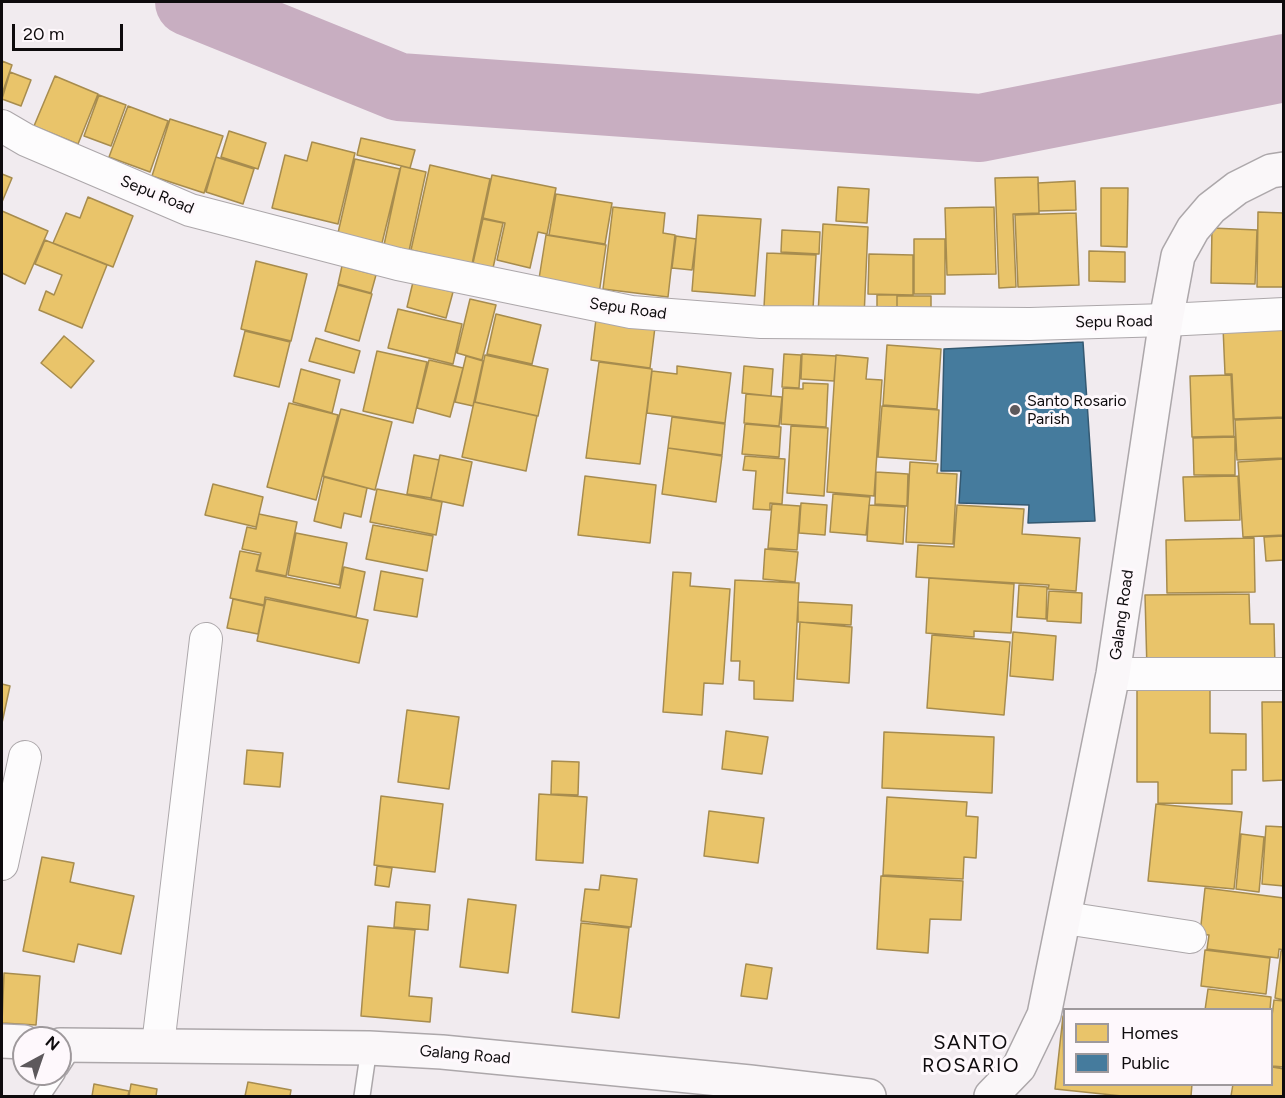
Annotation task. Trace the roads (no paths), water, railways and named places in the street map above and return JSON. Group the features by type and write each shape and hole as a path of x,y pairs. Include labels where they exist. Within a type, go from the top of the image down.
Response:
{"street":[{"name":"Sepu Road","path":"2,126 26,140 190,210 398,264 631,312 760,322 1030,324 1284,314"},
{"name":"Galang Road","path":"991,1096 1019,1067 1044,1015 1113,674 1166,320 1179,256 1193,229 1211,208 1238,188 1271,171 1284,169"},
{"path":"158,1045 206,639"},
{"path":"1113,674 1284,674"},
{"path":"2,864 24,757"},
{"path":"1065,918 1190,937"},
{"name":"Galang Road","path":"72,1052 158,1045 212,1048 369,1048 738,1081 869,1096"}],"lane":[{"path":"362,1096 369,1048"}],"waterway":[{"path":"189,2 399,87 980,128 1284,68"}],"place":[{"name":"Santo Rosario Parish","path":"1015,410"}],"district":[{"name":"SANTO ROSARIO","path":"971,1054"}]}
